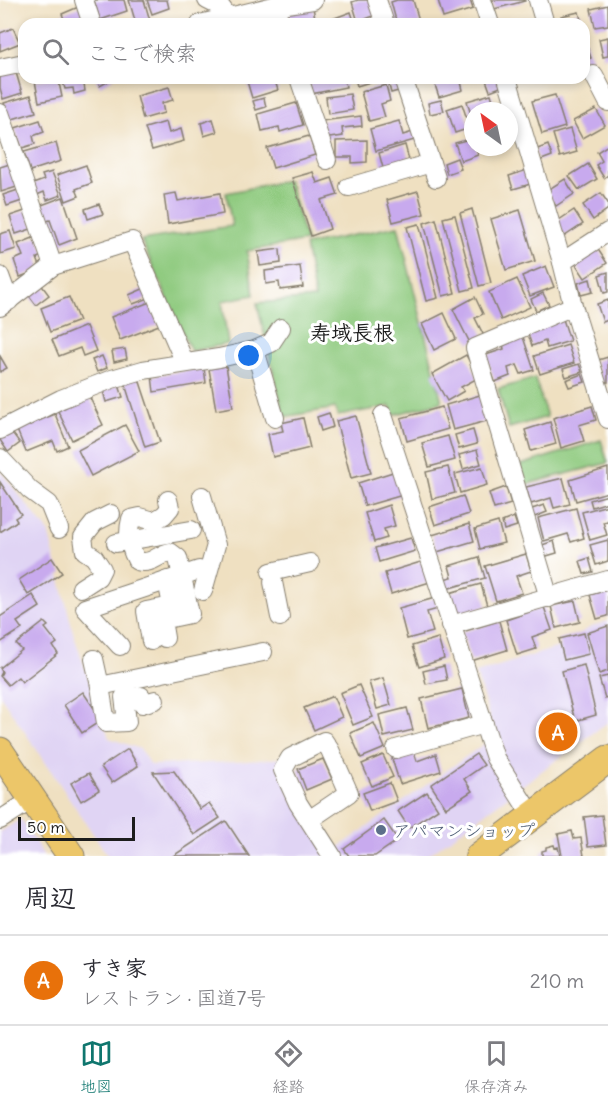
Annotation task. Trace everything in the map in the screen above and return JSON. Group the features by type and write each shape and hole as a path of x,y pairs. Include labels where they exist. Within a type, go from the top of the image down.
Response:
{"highway":[{"path":"0,751 71,856"},
{"path":"480,856 608,759"}],"street":[{"path":"84,0 90,18"},
{"path":"207,0 221,7 229,18 274,6 313,0"},
{"path":"376,0 383,18"},
{"path":"482,0 488,18"},
{"path":"538,0 543,18"},
{"path":"274,6 279,18"},
{"path":"0,68 18,64"},
{"path":"594,75 608,102"},
{"path":"301,84 327,160"},
{"path":"350,187 433,170 405,84"},
{"path":"514,84 529,150 573,306 605,399 608,419"},
{"path":"0,113 6,149 53,266"},
{"path":"562,262 608,232"},
{"path":"0,276 4,304 53,266 132,241 185,363"},
{"path":"549,598 475,348 573,306"},
{"path":"0,430 61,399 112,379 255,350 271,343 281,328"},
{"path":"255,350 275,418"},
{"path":"383,415 495,758 532,816"},
{"path":"0,458 30,490 49,504 59,529"},
{"path":"202,496 219,530 203,591"},
{"path":"123,542 131,519 140,517 154,521 170,508 168,500"},
{"path":"81,588 98,577 102,569 94,557 85,550 83,537 94,522 111,514"},
{"path":"123,542 191,530"},
{"path":"123,542 137,561 146,563 154,560 160,554 171,552 178,558 183,575 172,606 146,611 158,639"},
{"path":"280,617 272,577 310,563"},
{"path":"120,646 85,608 183,575"},
{"path":"452,625 608,580"},
{"path":"100,686 263,652"},
{"path":"94,659 106,723 128,722 124,697 141,696 142,704 155,700"},
{"path":"396,749 484,724"},
{"path":"0,820 33,799"},
{"path":"309,820 332,856"}],"shaded area":[{"path":"0,471 48,531 74,636 109,738 140,749 150,765 282,758 338,848 495,736 476,673 556,648 591,627 608,621 608,722 427,856 108,856 0,695"},
{"path":"21,819 44,856 0,856 0,832"}],"green space":[{"path":"288,180 306,241 247,251 254,295 222,301 228,344 191,351 141,240 232,226 226,193"},
{"path":"398,226 442,402 393,415 390,406 338,416 335,408 284,417 257,303 315,298 305,245"},
{"path":"535,378 547,417 509,428 498,389"},
{"path":"601,440 608,463 523,485 518,466"}],"building":[{"path":"94,0 124,0 127,11 99,18"},
{"path":"129,0 144,0 149,18 134,18"},
{"path":"147,0 167,0 169,8 152,14"},
{"path":"371,0 376,15 357,18 352,2"},
{"path":"413,0 418,18 395,18 391,2"},
{"path":"438,0 470,0 473,9 443,18"},
{"path":"492,0 525,0 525,1 494,9"},
{"path":"83,5 87,18 64,18 62,14"},
{"path":"608,5 608,25 595,27 591,9"},
{"path":"313,7 315,18 286,18 285,12"},
{"path":"351,12 353,18 335,18"},
{"path":"579,12 580,18 562,18 561,16"},
{"path":"13,28 18,44 0,51 0,33"},
{"path":"608,37 608,56 603,57 599,39"},
{"path":"15,69 22,93 3,99 0,73"},
{"path":"36,84 59,84 62,97 39,102"},
{"path":"64,84 84,84 85,91 74,94 73,88 65,89"},
{"path":"248,84 276,84 278,90 252,98"},
{"path":"309,84 345,84 346,87 311,94"},
{"path":"389,84 400,84 402,90 391,93"},
{"path":"435,84 462,84 463,90 439,97"},
{"path":"487,84 502,84 503,86 490,91"},
{"path":"386,85 390,101 381,104 385,117 369,121 361,92"},
{"path":"169,87 173,100 162,103 164,113 143,119 137,96"},
{"path":"350,94 353,110 328,114 326,97"},
{"path":"491,94 493,102 467,102"},
{"path":"31,95 36,112 9,120 4,103"},
{"path":"555,95 565,127 542,134 532,101"},
{"path":"264,98 266,107 256,110 253,101"},
{"path":"441,100 444,111 430,114 428,103"},
{"path":"296,103 303,125 280,132 279,127 262,131 258,114"},
{"path":"462,104 464,130 455,133 447,109"},
{"path":"596,109 605,125 582,138 573,121"},
{"path":"361,116 362,126 342,128 343,136 323,139 321,121"},
{"path":"213,119 217,132 204,136 201,123"},
{"path":"40,120 44,132 33,136 35,144 22,148 15,128"},
{"path":"399,121 403,135 416,131 418,139 376,151 370,129"},
{"path":"166,122 169,133 181,129 184,141 152,150 145,128"},
{"path":"570,129 577,152 560,157 553,134"},
{"path":"309,136 315,155 273,168 267,148"},
{"path":"367,140 367,162 352,163 352,157 336,157 336,141"},
{"path":"464,140 464,156 475,156 461,161 455,143"},
{"path":"56,143 61,161 30,171 24,152"},
{"path":"405,145 409,160 383,168 379,153"},
{"path":"548,145 552,156 539,161 535,150"},
{"path":"608,145 608,175 604,178 596,165 602,161 597,152"},
{"path":"457,158 461,169 447,174 444,163"},
{"path":"13,163 20,186 1,192 0,167"},
{"path":"588,164 597,179 579,190 569,176"},
{"path":"86,165 92,183 76,189 79,196 66,201 57,175"},
{"path":"530,169 534,183 513,189 509,176"},
{"path":"52,172 61,195 47,200 44,192 37,195 33,184 44,180 42,175"},
{"path":"313,172 317,183 332,178 338,195 321,200 330,229 311,236 292,178"},
{"path":"565,179 574,194 556,206 546,191"},
{"path":"21,189 25,200 7,206 3,195"},
{"path":"418,191 424,214 393,222 387,200"},
{"path":"176,193 178,201 220,193 223,214 168,224 164,195"},
{"path":"601,193 608,203 608,209 593,220 583,205"},
{"path":"63,197 77,238 59,245 50,220 44,222 39,206"},
{"path":"99,204 103,214 88,219 85,209"},
{"path":"472,209 491,283 479,286 460,213"},
{"path":"28,210 34,228 16,234 10,216"},
{"path":"520,210 535,261 506,270 491,219"},
{"path":"574,210 583,224 565,236 556,222"},
{"path":"455,215 474,288 462,291 443,218"},
{"path":"436,219 455,293 443,296 424,223"},
{"path":"419,224 438,298 426,301 407,227"},
{"path":"10,231 16,249 0,254 0,234"},
{"path":"38,236 45,255 37,258 41,269 20,277 14,260 23,256 18,244"},
{"path":"597,248 607,263 585,278 575,263"},
{"path":"280,249 281,263 260,266 258,252"},
{"path":"300,266 303,287 280,290 279,282 266,284 265,271"},
{"path":"546,266 554,287 530,296 522,276"},
{"path":"608,272 608,292 604,293 599,275"},
{"path":"517,279 530,307 501,320 489,292"},
{"path":"590,279 593,292 581,295 578,283"},
{"path":"40,283 49,295 36,305 27,293"},
{"path":"145,288 149,298 133,304 129,295"},
{"path":"543,293 549,305 536,311 531,299"},
{"path":"69,297 79,321 50,332 41,308"},
{"path":"475,297 483,314 475,318 484,336 470,343 453,309"},
{"path":"608,300 608,320 603,322 597,304"},
{"path":"150,302 159,325 120,340 111,317"},
{"path":"444,313 456,339 434,350 422,324"},
{"path":"563,319 570,341 547,348 545,341 532,346 527,331"},
{"path":"86,326 96,351 83,356 80,348 59,356 52,340"},
{"path":"523,337 534,370 521,374 517,365 508,368 510,376 495,382 486,355 504,349 503,344"},
{"path":"568,345 574,363 540,374 534,356"},
{"path":"125,349 127,359 114,362 112,351"},
{"path":"466,355 478,378 461,387 464,391 447,401 432,374"},
{"path":"0,356 7,368 0,372"},
{"path":"102,356 107,368 97,372 92,360"},
{"path":"608,357 608,382 602,383 595,361"},
{"path":"579,364 582,372 566,377 563,369"},
{"path":"226,366 233,407 216,410 209,369"},
{"path":"204,368 206,383 154,392 152,376"},
{"path":"582,374 585,382 569,387 566,380"},
{"path":"138,376 160,442 145,447 124,381"},
{"path":"119,385 123,397 106,402 103,391"},
{"path":"480,395 487,421 453,430 446,405"},
{"path":"89,396 103,425 72,440 58,411"},
{"path":"592,406 596,420 579,425 584,441 561,448 553,418"},
{"path":"442,407 448,429 407,441 401,418"},
{"path":"329,413 333,427 321,431 317,417"},
{"path":"55,414 68,446 57,451 53,441 26,452 17,430"},
{"path":"356,416 371,473 351,478 336,421"},
{"path":"303,418 310,448 273,457 268,434 283,431 281,423"},
{"path":"550,422 556,444 531,451 525,430"},
{"path":"125,425 139,451 91,476 78,450"},
{"path":"10,430 20,443 8,452 0,437"},
{"path":"473,430 477,444 459,449 455,435"},
{"path":"448,436 455,460 429,467 422,443"},
{"path":"477,450 481,464 463,469 459,455"},
{"path":"448,467 455,493 432,499 426,472"},
{"path":"482,467 487,485 460,493 455,474"},
{"path":"608,468 608,492 576,501 570,480"},
{"path":"396,471 403,495 365,506 358,483"},
{"path":"563,478 570,504 554,508 551,498 531,504 526,487"},
{"path":"0,482 21,514 15,518 17,521 0,532"},
{"path":"506,487 511,504 494,509 489,493"},
{"path":"608,495 608,502 592,507 590,500"},
{"path":"463,496 469,514 435,525 429,507"},
{"path":"389,505 395,526 384,529 387,538 374,542 365,513"},
{"path":"544,505 547,512 532,518 529,510"},
{"path":"608,505 608,521 603,522 607,535 590,540 582,512"},
{"path":"576,508 584,538 571,542 568,534 544,541 538,518"},
{"path":"514,517 517,526 504,530 502,522"},
{"path":"498,522 504,543 480,549 475,529"},
{"path":"469,524 474,541 437,552 432,535"},
{"path":"411,538 415,551 379,562 375,548"},
{"path":"608,540 608,561 596,565 590,545"},
{"path":"554,541 557,553 543,557 539,546"},
{"path":"526,554 531,571 516,576 522,593 496,601 485,566"},
{"path":"479,557 485,578 446,589 443,579 452,577 449,566"},
{"path":"52,558 62,573 28,595 19,580"},
{"path":"589,558 593,572 584,574 580,561"},
{"path":"424,561 430,582 391,594 385,573"},
{"path":"481,584 487,606 455,615 449,593"},
{"path":"608,590 608,616 597,619 590,595"},
{"path":"33,595 40,607 17,622 22,629 0,643 0,617"},
{"path":"435,598 438,609 427,612 433,632 407,639 399,608"},
{"path":"575,601 580,622 556,628 551,606"},
{"path":"544,607 552,630 532,637 536,649 517,655 506,620"},
{"path":"499,621 507,650 471,661 462,632"},
{"path":"44,622 48,626 45,628 57,643 53,646 58,654 22,682 18,677 8,685 0,676 2,672 0,668 22,650 16,644"},
{"path":"608,626 608,671 599,674 587,633"},
{"path":"584,633 589,654 564,660 559,639"},
{"path":"438,638 444,659 419,667 412,646"},
{"path":"584,665 596,715 575,721 562,671"},
{"path":"444,666 447,680 426,684 423,671"},
{"path":"608,676 608,697 605,698 599,678"},
{"path":"383,678 391,705 377,709 369,682"},
{"path":"359,685 373,717 353,725 340,693"},
{"path":"462,689 469,718 428,728 421,699"},
{"path":"83,692 102,720 82,733 64,705"},
{"path":"333,696 342,717 314,730 304,708"},
{"path":"407,708 413,730 384,737 379,715"},
{"path":"560,716 575,739 558,751 553,743 549,746 543,739 548,736 542,728"},
{"path":"374,723 385,748 361,758 350,733"},
{"path":"128,749 138,766 112,783 101,767"},
{"path":"414,752 417,761 436,754 441,771 400,784 392,759"},
{"path":"476,754 484,765 464,779 472,791 446,808 431,785"},
{"path":"383,755 393,777 372,786 362,764"},
{"path":"323,759 332,779 306,790 298,769"},
{"path":"174,771 200,809 209,803 220,818 194,835 153,772"},
{"path":"89,773 99,790 81,801 71,783"},
{"path":"390,783 397,801 370,811 363,793"},
{"path":"427,792 438,809 409,828 398,811"},
{"path":"602,815 606,845 588,847 584,817"},
{"name":"アパマンショップ","path":"384,820 398,840 375,856 349,856 344,849"},
{"path":"226,821 249,856 173,856"},
{"path":"572,831 574,839 581,838 584,856 562,856 558,834"},
{"path":"554,845 555,848 558,847 560,856 542,856 542,851 546,850 546,847"}],"place":[{"name":"すき家","path":"558,732"},
{"name":"アパマンショップ","path":"381,830"}],"district":[{"name":"寿域長根","path":"352,332"}]}
